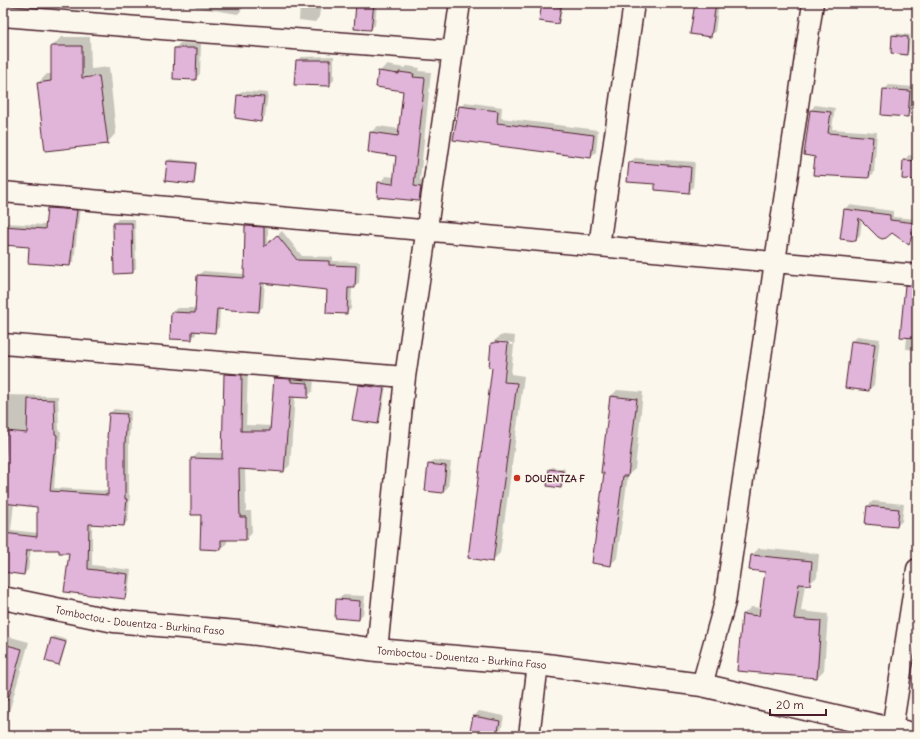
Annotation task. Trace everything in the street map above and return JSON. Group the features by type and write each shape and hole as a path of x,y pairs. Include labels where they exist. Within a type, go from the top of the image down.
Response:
{"main road":[{"name":"Tomboctou - Douentza - Burkina Faso","path":"3,598 114,621 248,633 377,650 538,664 702,685 891,733 917,735"}],"street":[{"path":"377,650 405,377 460,3"},
{"path":"599,246 634,3"},
{"path":"702,685 725,602 812,3"},
{"path":"3,16 453,51"},
{"path":"3,192 917,275"},
{"path":"3,344 405,377"},
{"path":"891,733 917,568"},
{"path":"529,736 538,664"}],"building":[{"path":"356,3 374,3 371,30 354,29"},
{"path":"695,3 716,3 711,37 690,34"},
{"path":"542,4 561,7 558,24 539,21"},
{"path":"892,35 908,37 907,55 891,53"},
{"path":"51,46 82,46 82,78 99,76 108,144 45,151 37,83 51,81"},
{"path":"174,48 197,48 196,80 173,79"},
{"path":"296,60 330,60 330,86 294,85"},
{"path":"378,71 399,74 399,72 414,74 413,77 425,78 414,186 421,187 419,201 377,197 378,182 393,184 396,156 368,152 370,132 398,136 403,91 376,87"},
{"path":"883,89 910,91 908,117 881,115"},
{"path":"237,95 264,97 261,122 235,118"},
{"path":"459,106 498,111 497,123 594,135 591,158 453,140"},
{"path":"810,110 831,112 828,133 873,137 869,178 813,175 815,157 804,155"},
{"path":"903,160 917,161 917,180 902,179"},
{"path":"167,161 196,163 194,184 165,181"},
{"path":"629,162 691,167 689,193 655,190 655,184 627,182"},
{"path":"47,208 77,210 70,266 28,263 29,247 3,245 3,226 45,229"},
{"path":"844,209 890,215 890,220 916,223 909,245 892,233 886,238 882,239 878,237 859,218 856,241 840,239"},
{"path":"113,223 132,223 133,273 114,274"},
{"path":"245,226 264,227 264,247 277,235 297,260 329,261 329,265 356,266 355,288 348,288 347,314 326,313 327,290 261,283 259,312 217,309 215,333 192,331 192,340 170,339 171,312 195,313 197,275 244,278"},
{"path":"905,285 917,286 917,338 900,337"},
{"path":"851,341 875,344 869,391 845,388"},
{"path":"491,343 508,343 504,382 517,383 493,562 468,558 492,368 489,367"},
{"path":"224,374 242,375 241,431 270,431 274,378 291,379 291,382 308,383 308,398 290,397 284,472 239,469 240,517 246,517 246,540 221,540 221,550 200,549 201,515 191,515 191,458 222,459"},
{"path":"358,385 384,388 378,424 352,420"},
{"path":"610,396 637,399 628,476 623,476 611,566 592,563 604,473 601,473"},
{"path":"28,399 54,400 55,434 57,435 56,453 54,453 50,491 108,495 107,438 109,413 127,414 125,443 125,499 127,499 124,526 89,524 88,569 128,574 125,599 64,592 69,553 59,553 59,550 27,550 24,575 3,572 3,533 37,537 37,507 3,503 3,454 5,454 6,431 27,433"},
{"path":"428,464 446,466 443,493 425,491"},
{"path":"549,469 563,471 561,488 547,486"},
{"path":"867,506 899,509 897,527 865,524"},
{"path":"751,555 812,561 810,585 799,584 794,619 821,621 817,678 737,671 742,614 759,616 765,572 749,570"},
{"path":"336,599 360,601 359,620 335,618"},
{"path":"51,638 66,642 59,665 45,661"},
{"path":"3,644 22,649 8,700 3,699"},
{"path":"473,716 500,721 497,736 469,736"}],"place":[{"name":"DOUENTZA F","path":"517,478"}]}
